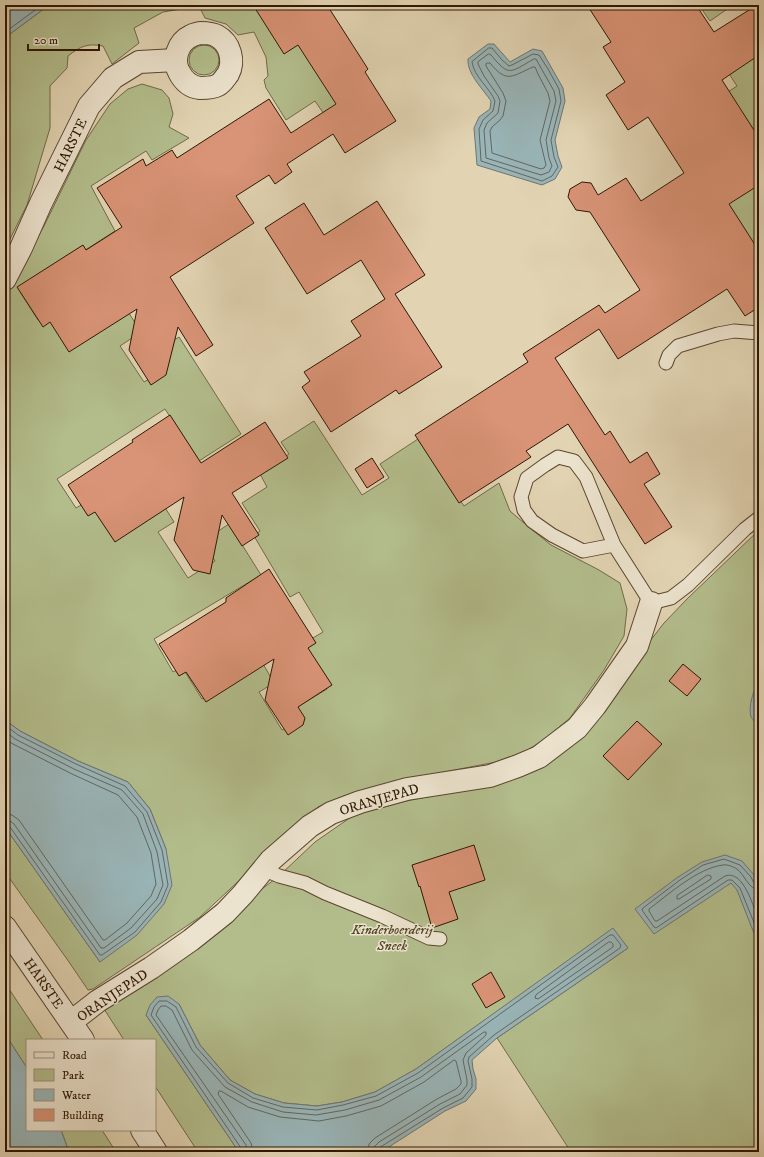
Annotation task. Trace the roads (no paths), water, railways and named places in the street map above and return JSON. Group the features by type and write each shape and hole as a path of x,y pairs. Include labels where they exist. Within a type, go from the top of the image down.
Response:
{"street":[{"name":"HARSTE","path":"5,279 89,106 113,78 138,62 176,60"},
{"name":"ORANJEPAD","path":"71,1022 98,1001 151,968 214,922 243,894 271,860 310,826 331,813 360,802 407,789 490,776 540,757 577,728 595,706 637,646 651,603"},
{"name":"HARSTE","path":"5,926 82,1039"},
{"path":"143,1131 156,1152"}],"lane":[{"path":"666,363 669,355 678,346 718,334 734,331 759,333"},
{"path":"614,546 583,551 552,535 532,521 524,510 521,497 527,478 545,464 558,457 574,461 586,477 614,546 651,603 672,598 688,585 759,518"},
{"path":"263,869 279,876 305,883 429,938 440,939"}],"water":[{"path":"5,5 49,5 10,34 5,35"},
{"path":"488,44 494,44 510,62 533,49 542,51 563,88 565,101 555,140 562,167 555,179 542,185 477,165 474,128 479,117 490,109 491,101 473,76 468,65 468,59"},
{"path":"759,683 759,727 751,717 750,708 753,694"},
{"path":"5,720 20,731 78,761 128,782 150,809 166,849 172,885 164,904 137,935 100,962 5,827"},
{"path":"725,855 742,861 754,875 759,884 759,946 737,890 731,883 654,934 635,909 678,877 702,862"},
{"path":"613,928 628,948 497,1038 472,1060 476,1079 476,1089 466,1101 445,1111 381,1152 239,1152 146,1015 150,1005 157,997 168,996 179,1004 200,1045 230,1080 255,1094 284,1103 317,1106 342,1102 375,1092 416,1069"},
{"path":"5,1034 26,1066 26,1131 61,1131 69,1152 5,1152"}],"park label":[{"name":"Kinderboerderij Sneek","path":"392,938"}]}
